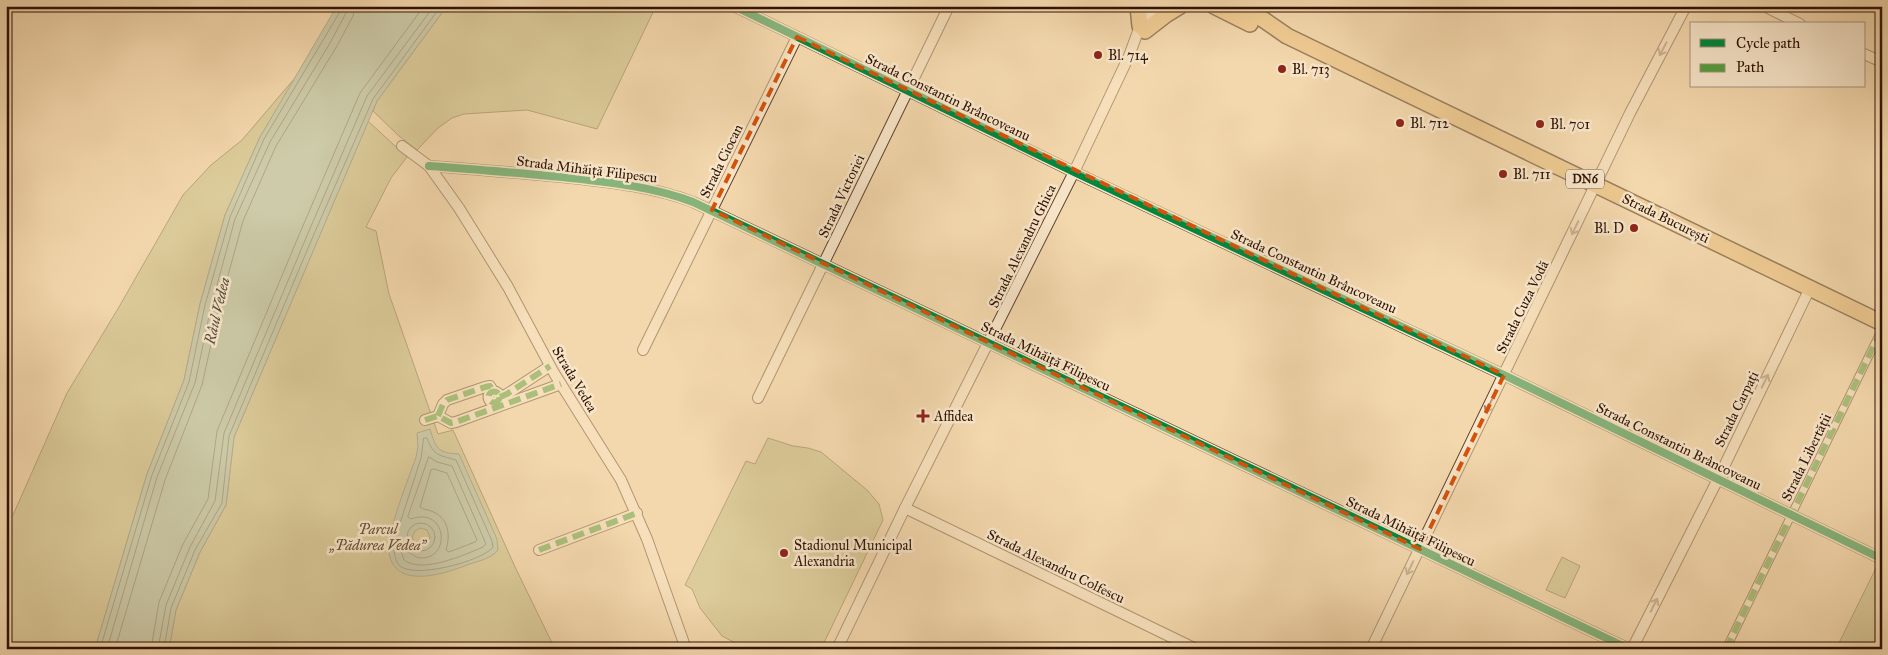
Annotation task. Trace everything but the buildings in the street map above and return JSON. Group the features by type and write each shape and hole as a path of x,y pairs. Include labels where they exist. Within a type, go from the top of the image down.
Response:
{"main road":[{"path":"1138,6 1140,33"},
{"path":"1140,33 1180,6"},
{"name":"Strada București","path":"1214,6 1260,29 1287,36"},
{"name":"Strada București","path":"1238,6 1264,20 1287,36 1882,323"}],"street":[{"name":"Strada Constantin Brâncoveanu","path":"734,6 1074,172 1504,375 1882,559"},
{"name":"Strada Victoriei","path":"758,398 949,6"},
{"name":"Strada Alexandru Ghica","path":"837,649 905,508 1074,172 1140,33 1150,6"},
{"name":"Strada Alexandru Ghica","path":"1140,33 1162,6"},
{"name":"Strada Cuza Vodă","path":"1371,649 1630,113 1686,6"},
{"path":"1764,6 1796,22"},
{"name":"Strada Ciocan","path":"644,350 797,37"},
{"path":"1866,55 1882,62"},
{"name":"Strada Vedea","path":"402,146 429,166 459,208 498,270 550,366 621,480 637,514 686,649"},
{"name":"Strada Mihăiță Filipescu","path":"429,166 493,170 630,185 676,196 712,210 1631,649"},
{"name":"Strada Carpați","path":"1631,649 1718,479 1810,288"},
{"name":"Strada Libertății","path":"1726,649 1882,329"},
{"path":"425,420 438,416 451,423 456,422 507,394 550,366"},
{"path":"497,399 561,384"},
{"path":"438,416 443,404 447,400 485,387 490,386 497,399"},
{"name":"Strada Alexandru Colfescu","path":"905,508 1196,649"},
{"path":"539,550 637,514"}],"highlighted area":[{"path":"797,37 1504,375 1420,549 712,210"}],"green space":[{"path":"447,6 656,6 597,129 527,110 464,114 452,118 438,128 417,150 373,111 377,101"},
{"path":"300,72 260,137 225,215 200,304 184,380 147,474 95,649 6,649 6,531 67,393 183,195 211,165 242,140"},
{"name":"Parcul „Pădurea Vedea”","path":"368,121 407,157 391,178 366,227 376,231 389,294 438,434 453,430 516,569 555,649 169,649 176,610 200,552 226,505 234,437"},
{"name":"Stadionul Municipal Alexandria","path":"768,438 821,452 867,490 879,504 883,520 821,649 760,649 739,645 722,636 700,608 692,589 685,585 746,461 755,464"},
{"path":"1562,557 1580,566 1565,598 1546,590"},
{"path":"1876,568 1882,571 1882,649 1836,649"}],"water":[{"name":"Râul Vedea","path":"337,6 447,6 377,101 234,437 226,505 200,552 176,610 169,649 95,649 147,474 184,380 200,304 225,215 260,137"},
{"path":"430,429 439,449 459,454 497,539 498,550 492,556 434,575 410,575 400,572 393,565 389,553 391,533 416,457 418,447 417,433","holes":["420,528 427,530 430,537 428,543 422,546 415,544 412,537 415,531"]}],"marked path":[{"path":"1726,649 1882,329"},
{"path":"500,397 550,366"},
{"path":"425,420 438,416 451,423 456,422 561,384"},
{"path":"438,416 443,404 447,400 490,386 493,391"},
{"path":"494,391 500,397 494,403 488,397 494,391"},
{"path":"539,550 637,513"}],"cycle path":[{"path":"734,6 1074,172 1504,375 1882,559"},
{"path":"429,166 612,183 645,188 693,202 1629,649"}],"place":[{"name":"Bl. 714","path":"1098,55"},
{"name":"Bl. 713","path":"1282,69"},
{"name":"Bl. 712","path":"1400,123"},
{"name":"Bl. 701","path":"1540,124"},
{"name":"Bl. 711","path":"1503,174"},
{"name":"Bl. D","path":"1634,228"},
{"name":"Affidea","path":"923,416"},
{"name":"Stadionul Municipal Alexandria","path":"784,553"}]}
